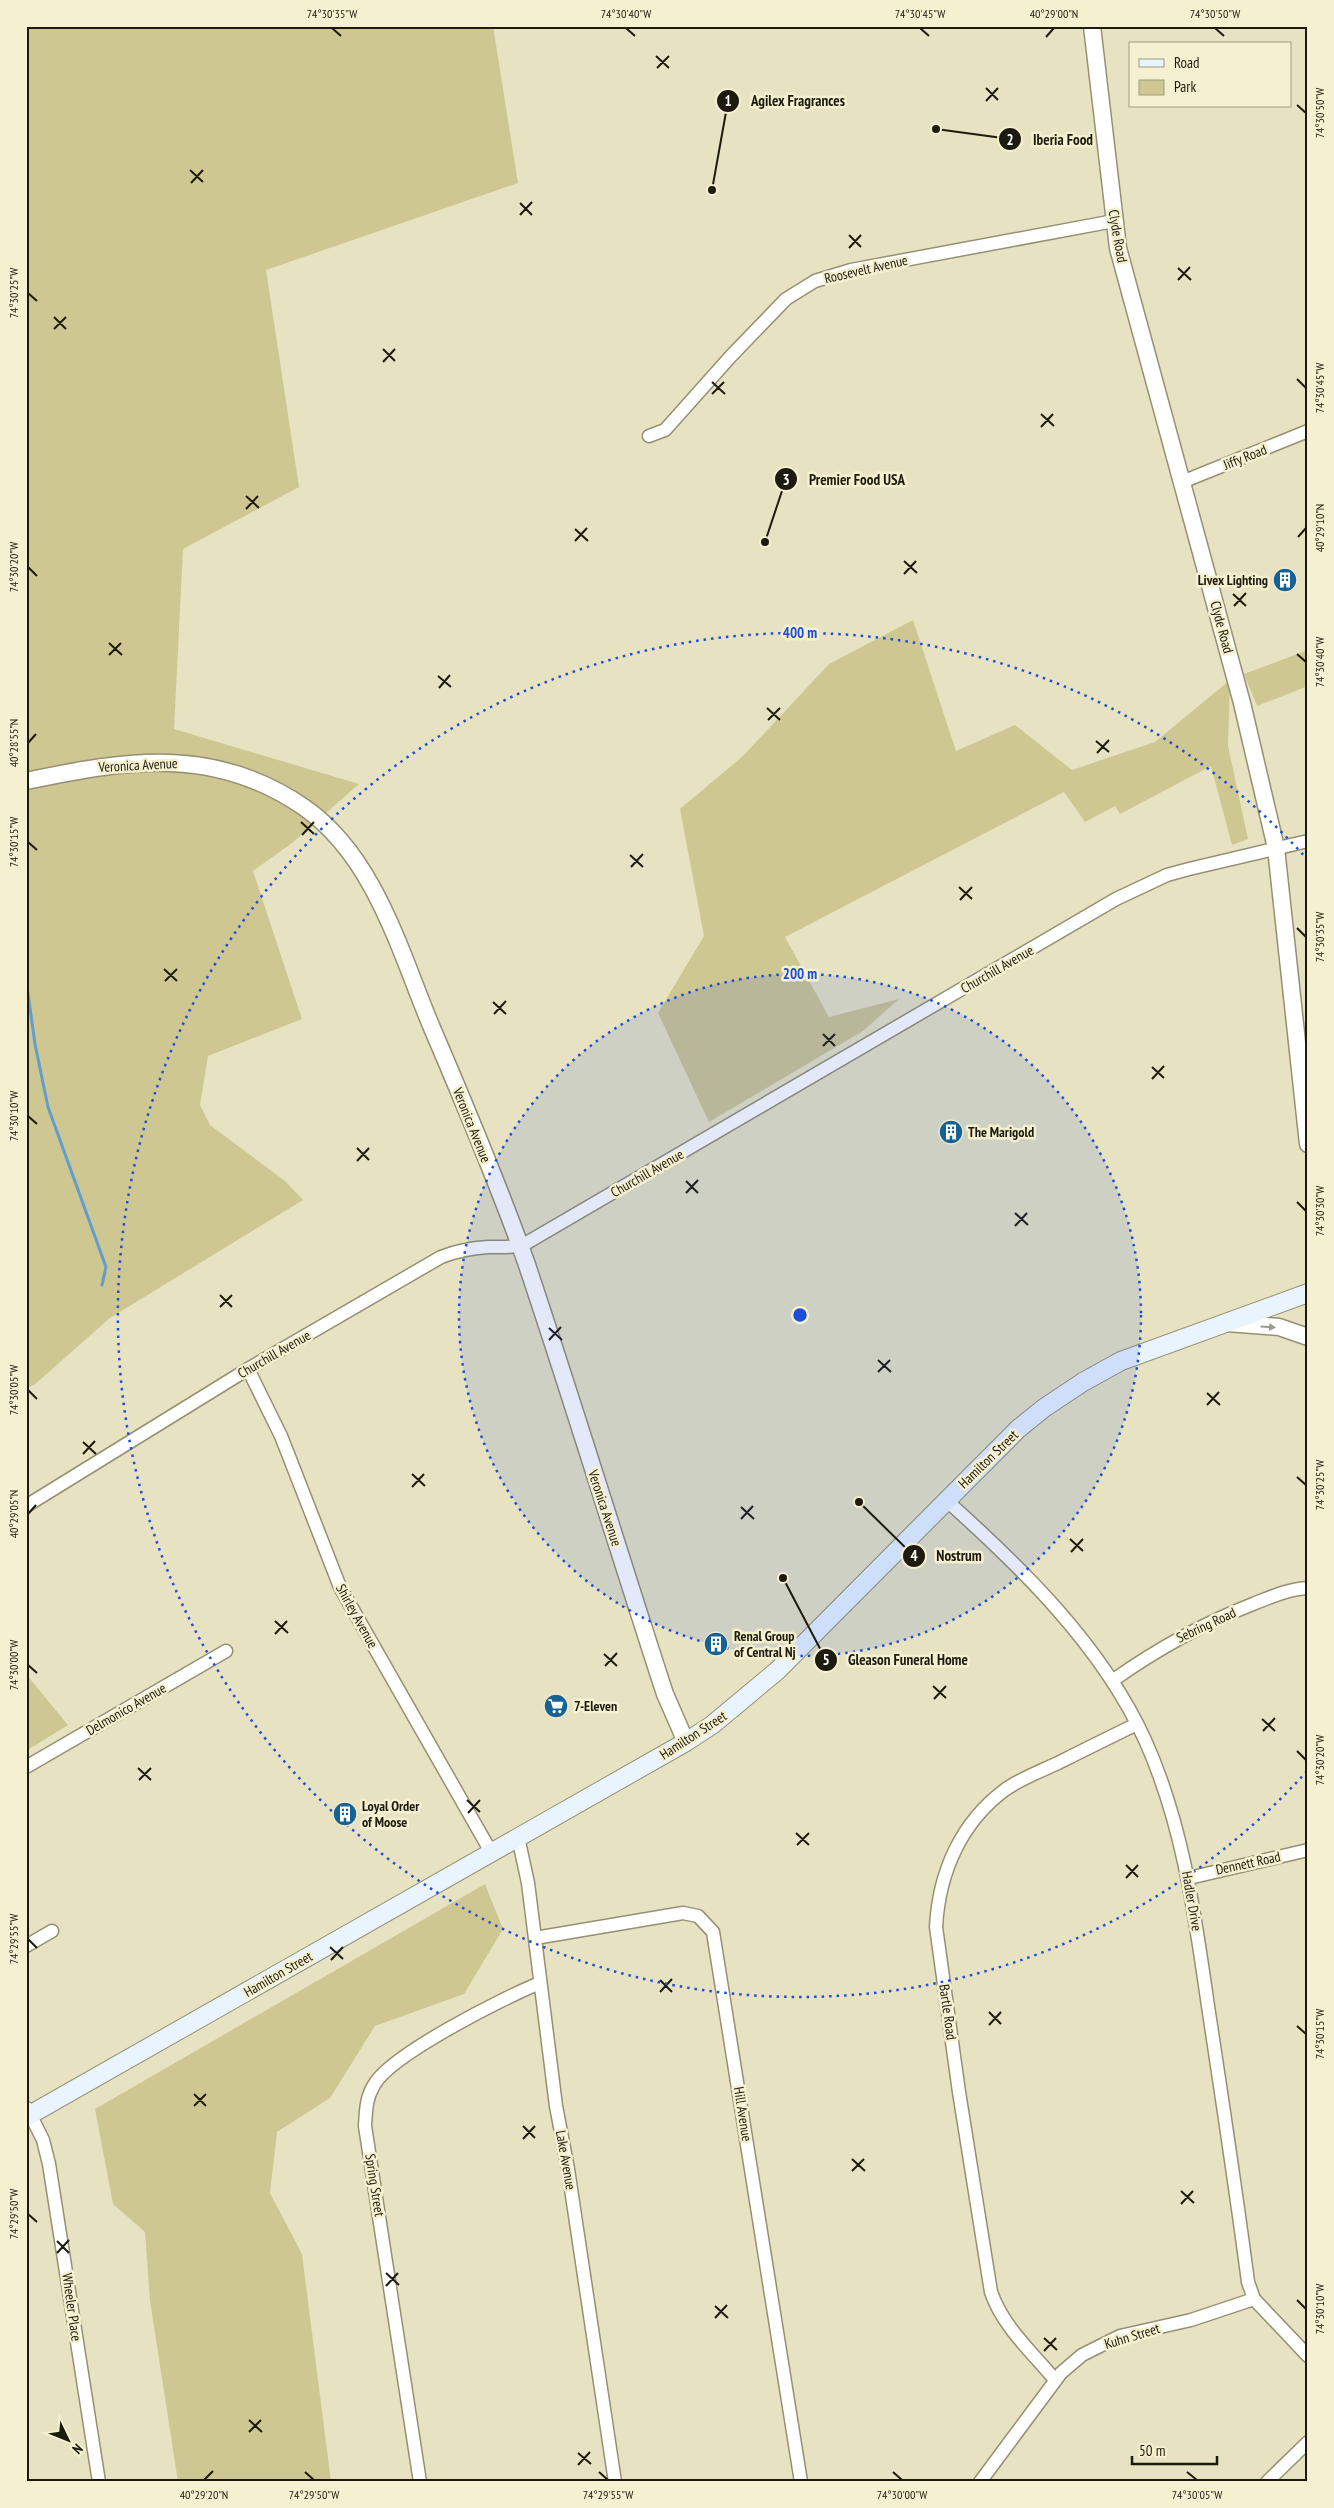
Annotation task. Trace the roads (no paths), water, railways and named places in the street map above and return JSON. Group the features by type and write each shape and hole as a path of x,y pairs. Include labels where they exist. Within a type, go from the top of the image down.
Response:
{"main road":[{"name":"Hamilton Street","path":"28,2113 518,1838 686,1742 712,1725 778,1670 1018,1429 1044,1408 1083,1382 1121,1361 1308,1293"}],"street":[{"name":"Clyde Road","path":"1092,26 1118,248 1242,704 1276,848 1308,1144"},
{"name":"Roosevelt Avenue","path":"649,436 665,430 786,298 815,281 851,270 1114,222"},
{"name":"Jiffy Road","path":"1182,482 1308,431"},
{"name":"Veronica Avenue","path":"26,781 94,767 152,761 208,765 236,773 282,794 305,808 326,825 358,862 378,897 463,1101 519,1246 664,1694 686,1742"},
{"name":"Churchill Avenue","path":"26,1506 248,1369 441,1257 457,1251 519,1246 1116,899 1175,873 1308,841"},
{"path":"1227,1323 1286,1328 1308,1337"},
{"name":"Shirley Avenue","path":"248,1369 280,1436 340,1587 491,1852"},
{"name":"Hadler Drive","path":"946,1500 1043,1594 1076,1633 1112,1681 1145,1741 1162,1786 1189,1878 1248,2282 1254,2300 1308,2356"},
{"name":"Sebring Road","path":"1112,1681 1161,1648 1218,1618 1280,1594 1308,1588"},
{"name":"Delmonico Avenue","path":"26,1768 226,1652"},
{"name":"Bartle Road","path":"1055,2380 1009,2327 997,2309 991,2292 959,2092 936,1927 937,1905 941,1883 952,1855 965,1830 987,1805 1008,1788 1137,1724"},
{"name":"Lake Avenue","path":"518,1838 528,1883 556,2106 568,2169 615,2482"},
{"name":"Dennett Road","path":"1189,1878 1308,1850"},
{"name":"Hill Avenue","path":"535,1938 683,1913 698,1916 712,1932 800,2482"},
{"path":"26,1946 52,1931"},
{"name":"Spring Street","path":"420,2482 366,2126 366,2102 374,2083 392,2065 430,2040 522,1990 540,1983"},
{"name":"Wheeler Place","path":"28,2113 43,2140 49,2164 99,2482"},
{"name":"Kuhn Street","path":"980,2482 1055,2380 1082,2356 1120,2336 1191,2320 1254,2300"},
{"path":"1267,2482 1308,2442"}],"waterway":[{"path":"26,979 35,1044 48,1107 106,1267 102,1285"}],"place":[{"name":"Iberia Food","path":"936,129"},
{"name":"Agilex Fragrances","path":"712,190"},
{"name":"Premier Food USA","path":"765,542"},
{"name":"Livex Lighting","path":"1285,580"},
{"name":"The Marigold","path":"951,1132"},
{"name":"Nostrum","path":"859,1502"},
{"name":"Gleason Funeral Home","path":"783,1578"},
{"name":"Renal Group of Central Nj","path":"716,1644"},
{"name":"7-Eleven","path":"556,1706"},
{"name":"Loyal Order of Moose","path":"345,1814"}]}
